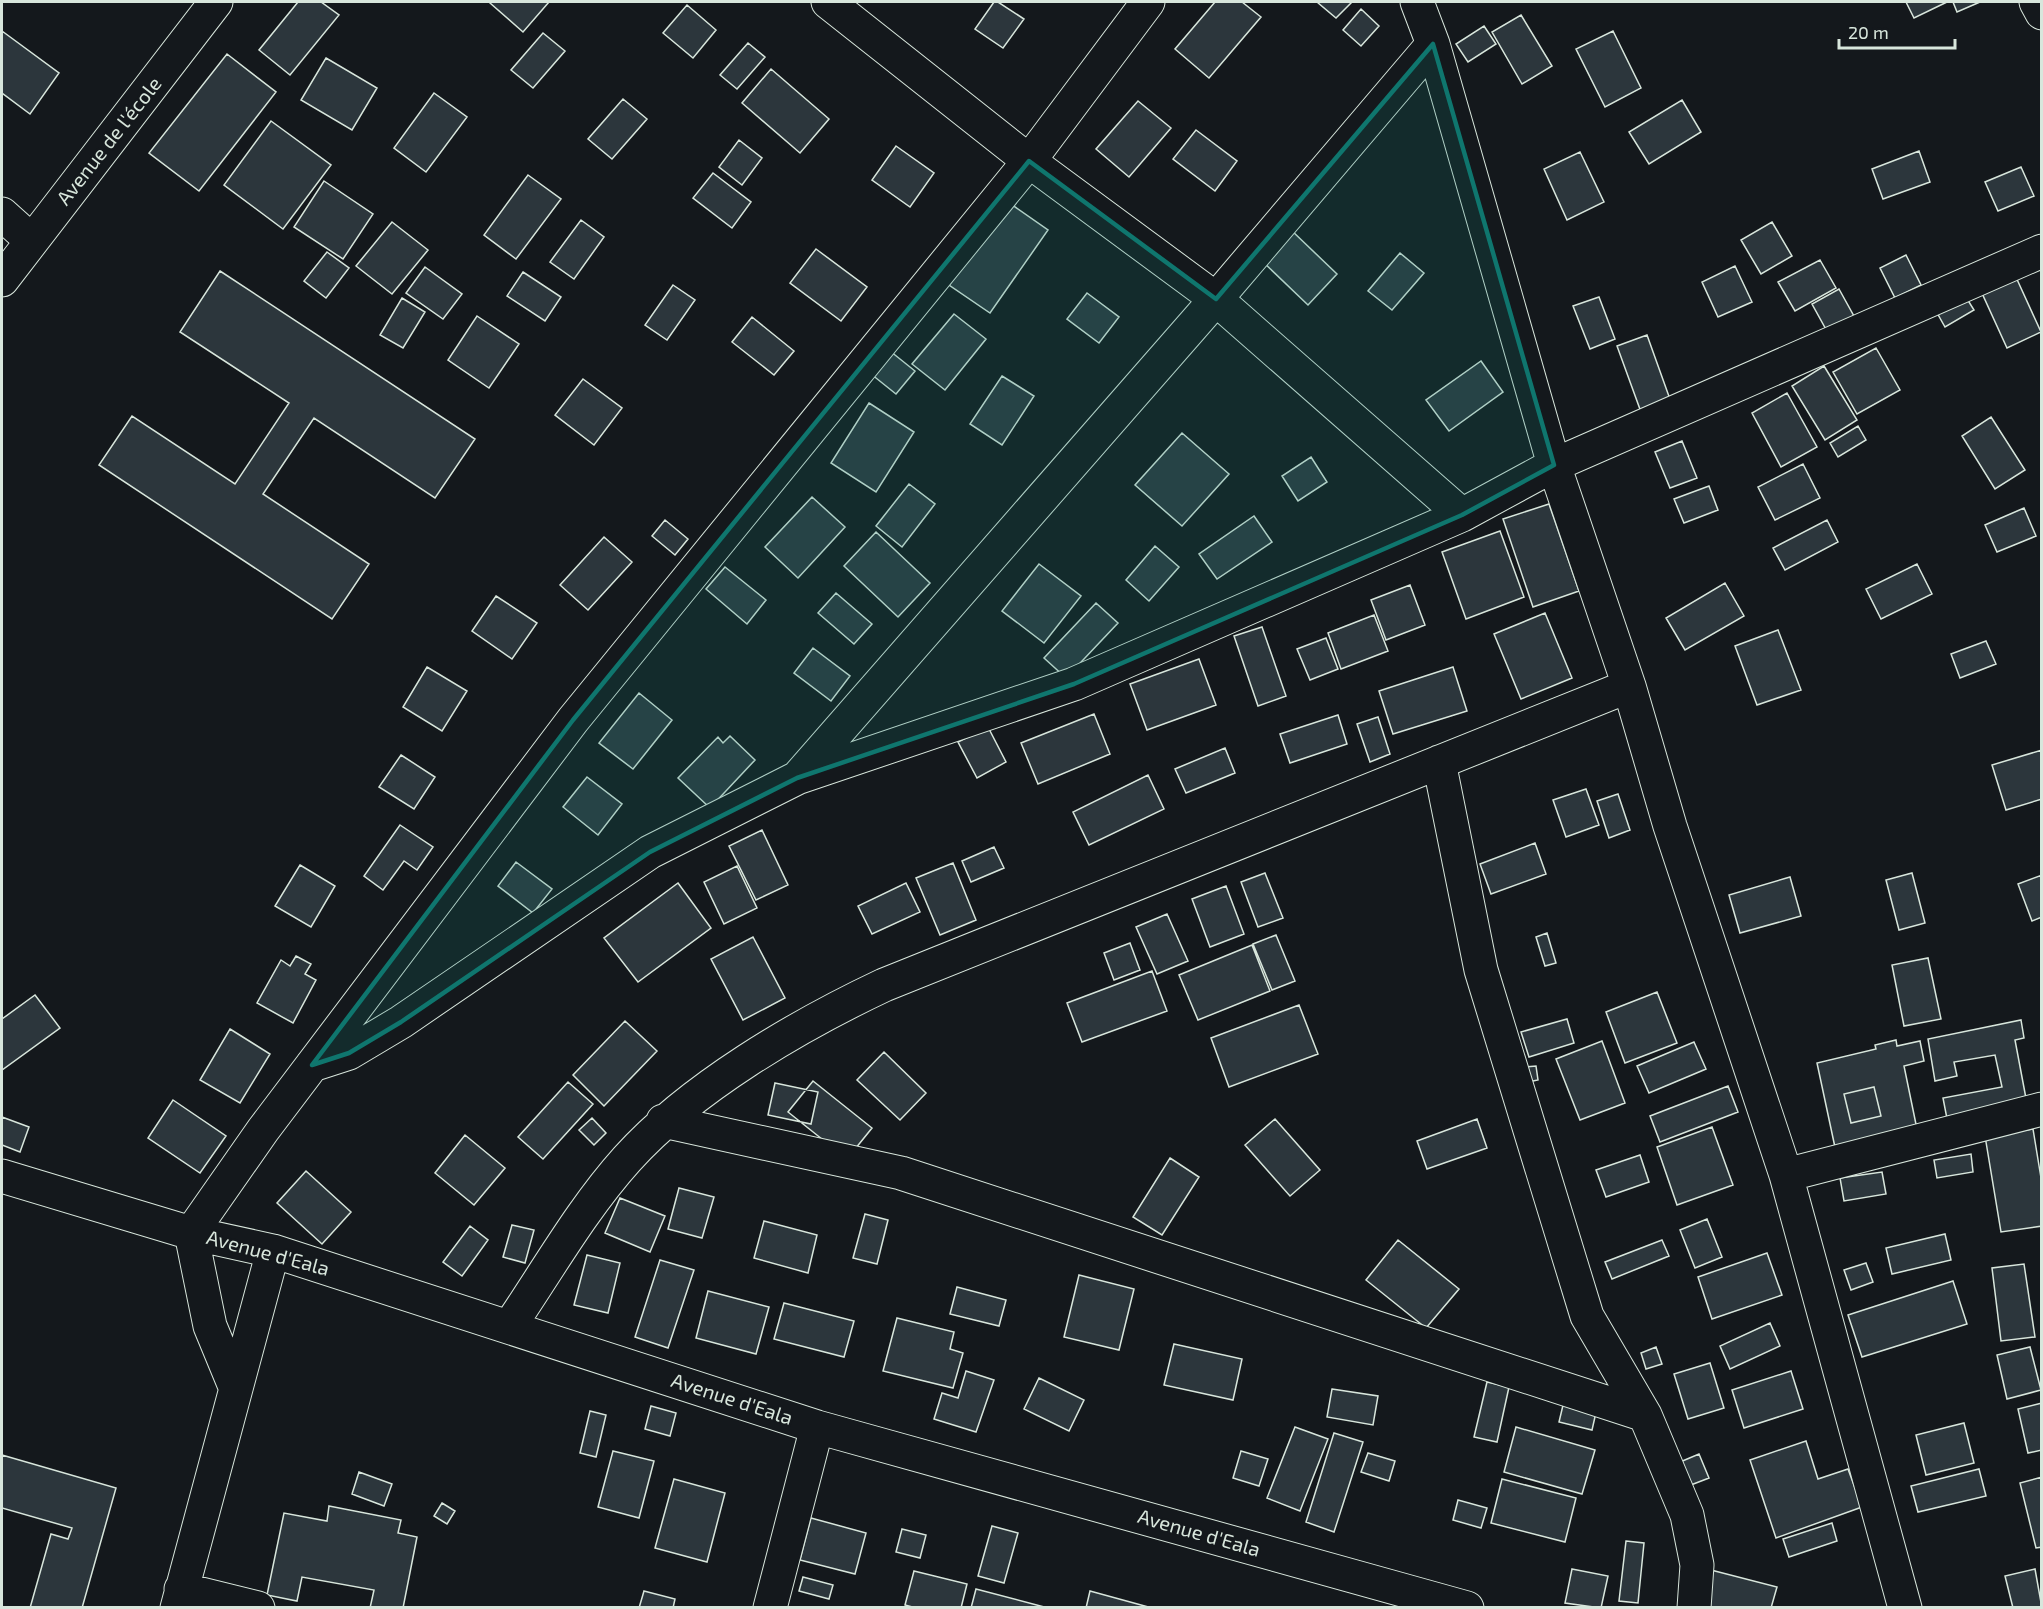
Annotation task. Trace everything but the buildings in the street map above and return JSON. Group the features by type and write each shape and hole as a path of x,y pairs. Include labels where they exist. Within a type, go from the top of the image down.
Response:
{"street":[{"name":"Avenue de l'école","path":"2,280 216,2"},
{"path":"828,2 1029,161 1216,299 1462,514"},
{"path":"236,1389 210,1326 191,1233 263,1130 573,720 1029,161 1148,2"},
{"path":"1417,2 1433,44 1554,465 1629,686 1670,826 1786,1175 1905,1608"},
{"path":"2036,2 2042,13"},
{"path":"797,778 1216,299 1433,44"},
{"path":"2,214 32,241"},
{"path":"312,1065 349,1053 401,1022 650,852 797,778 1074,684 1462,514 1554,465 2042,251"},
{"path":"509,1327 601,1193 625,1161 663,1121 820,1015 884,985 1629,686"},
{"path":"1439,762 1481,970 1587,1316 1645,1415 1687,1515 1697,1565 1694,1608"},
{"path":"1786,1175 2042,1109"},
{"path":"663,1121 901,1173 1645,1415"},
{"name":"Avenue d'Eala","path":"2,1176 191,1233 273,1251 817,1427 1467,1608"},
{"path":"258,1608 179,1598 273,1251"},
{"path":"770,1608 817,1427"}],"highlighted area":[{"path":"1433,44 1554,465 1462,515 1074,684 797,778 650,852 401,1022 349,1053 312,1065 573,720 1029,161 1216,299"}]}
